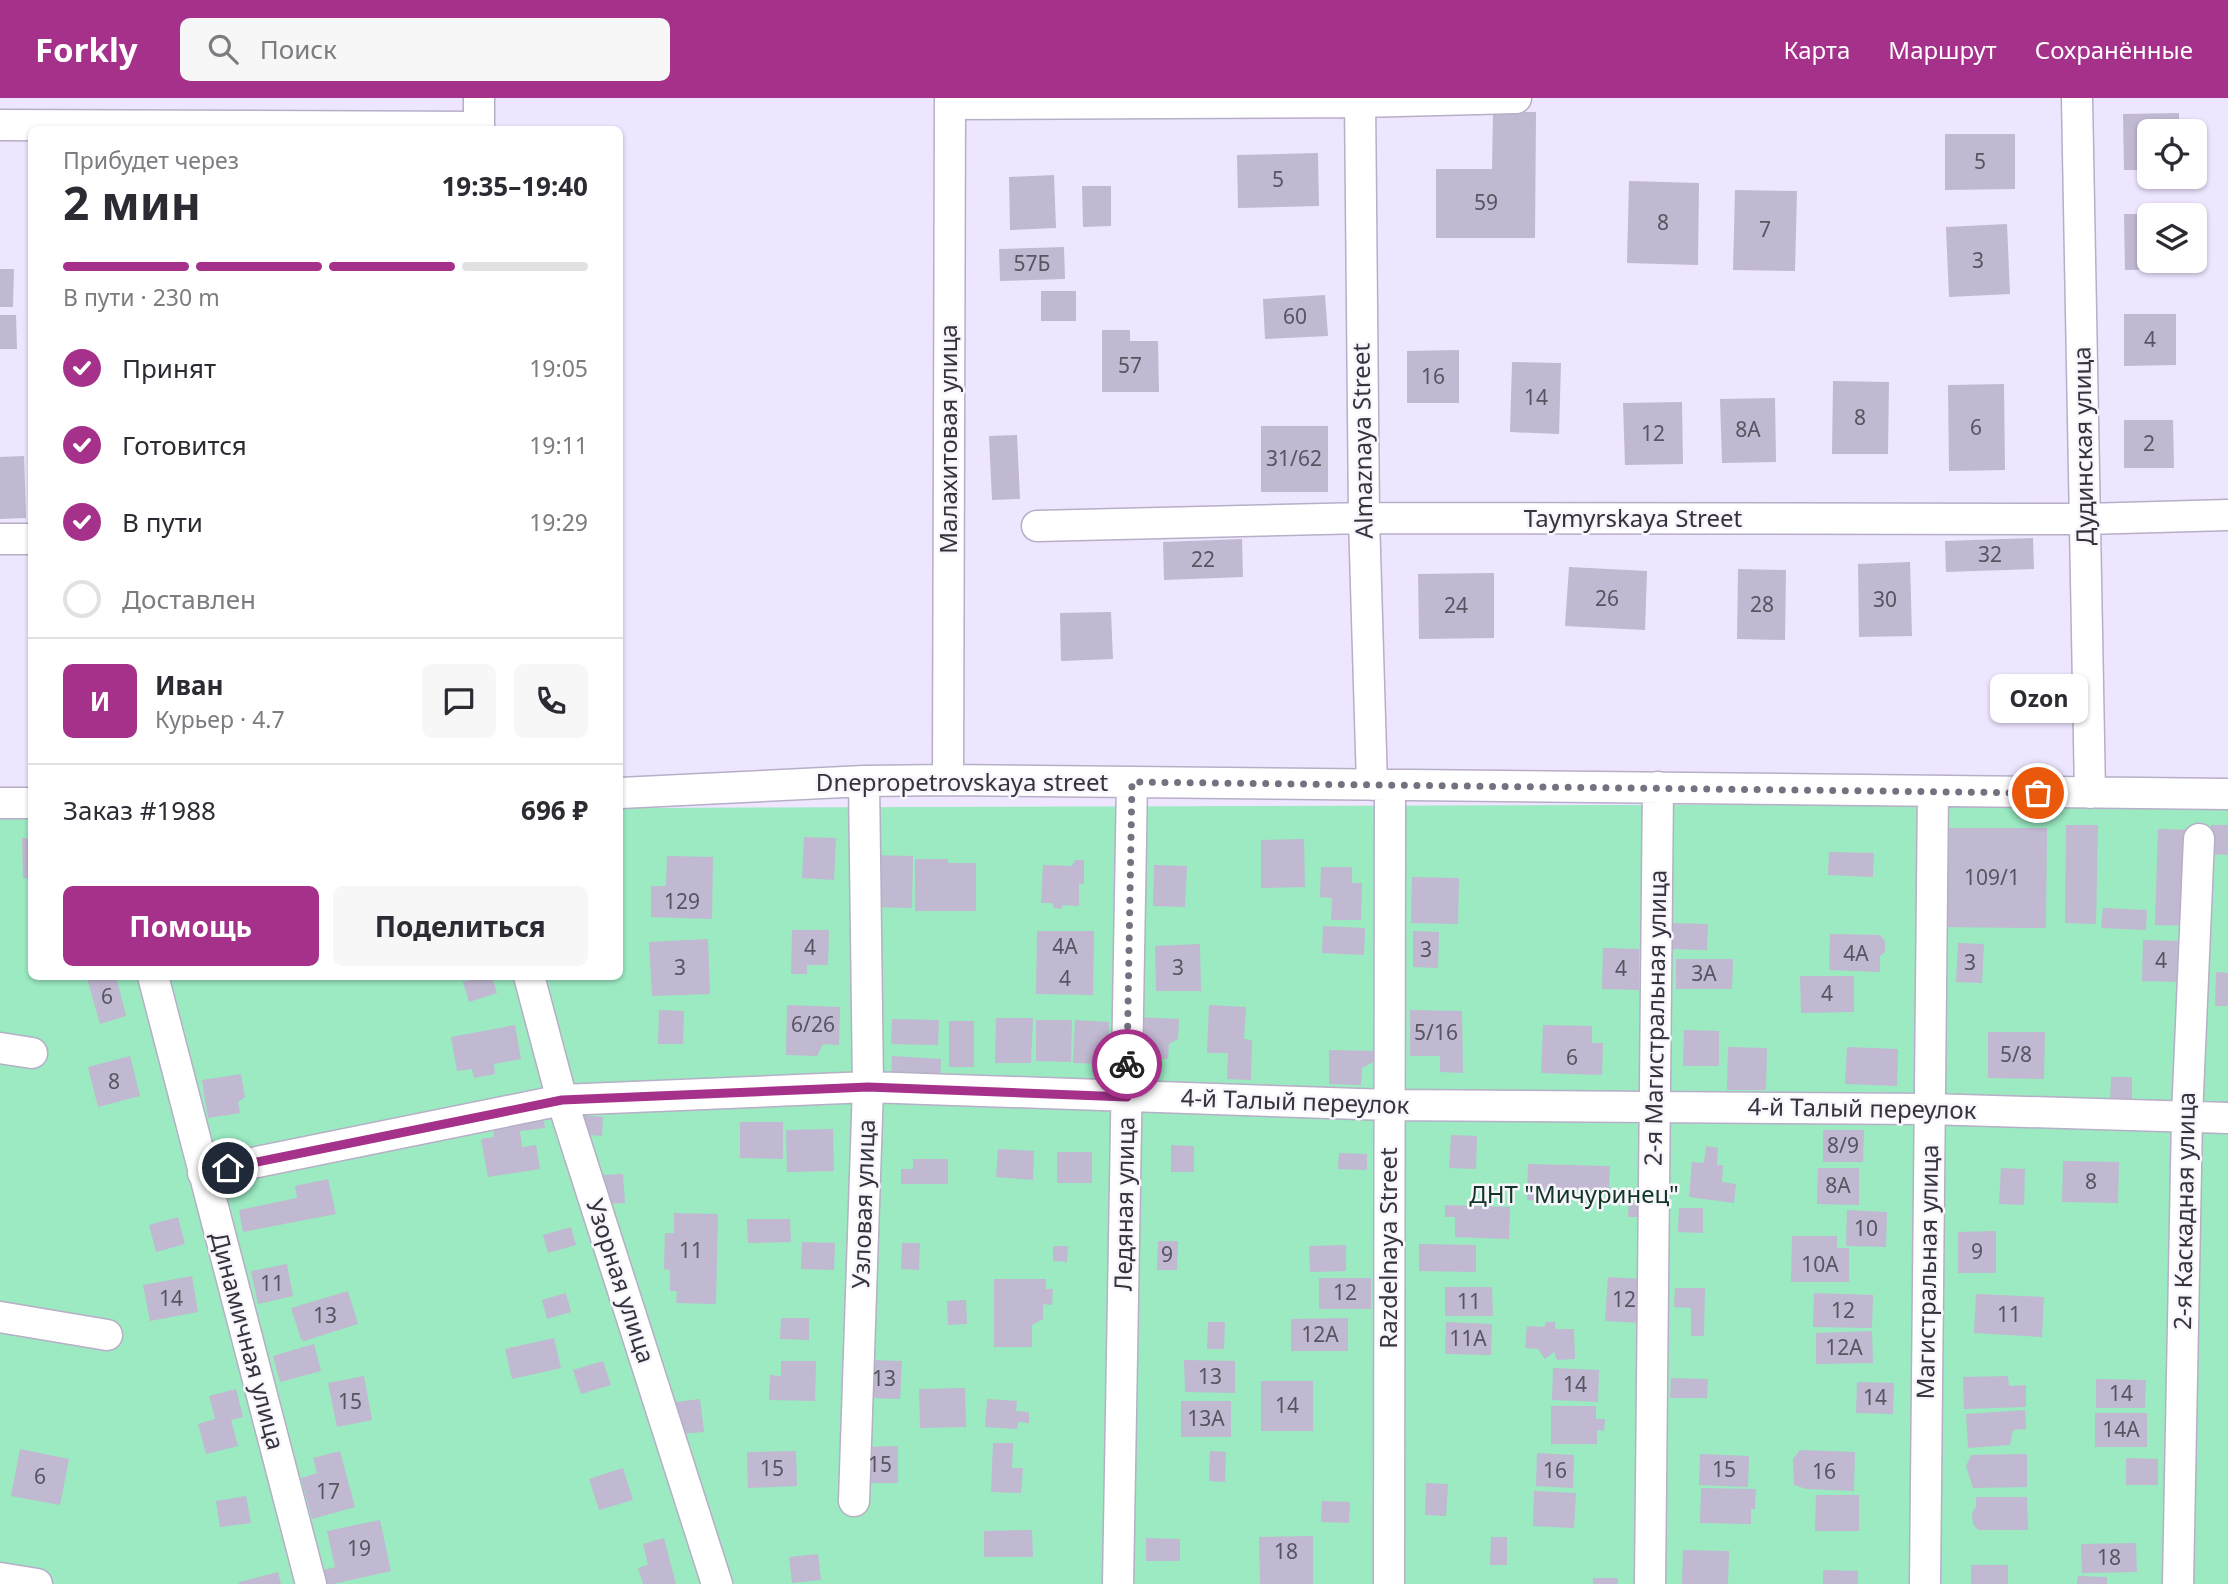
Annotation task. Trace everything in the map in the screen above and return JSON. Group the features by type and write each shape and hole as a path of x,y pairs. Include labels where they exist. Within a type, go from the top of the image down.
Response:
{"street":[{"path":"950,101 1516,98"},
{"name":"Дудинская улица","path":"2077,98 2090,793"},
{"name":"Almaznaya Street","path":"1360,100 1364,518 1381,785"},
{"name":"Малахитовая улица","path":"948,780 950,101"},
{"path":"0,125 79,118 479,118"},
{"name":"Taymyrskaya Street","path":"1037,526 1364,518 2085,519 2228,515"},
{"path":"0,539 28,539"},
{"name":"Dnepropetrovskaya street","path":"623,793 863,781 948,780 2228,794"},
{"name":"Узловая улица","path":"854,1501 868,1087 863,781"},
{"name":"Ледяная улица","path":"1118,1584 1132,782"},
{"name":"Razdelnaya Street","path":"1381,785 1389,1105 1389,1584"},
{"name":"2-я Магистральная улица","path":"1650,1584 1658,787"},
{"name":"Магистральная улица","path":"1925,1584 1933,791"},
{"path":"0,803 28,803"},
{"name":"2-я Каскадная улица","path":"2178,1584 2187,1117 2199,839"},
{"name":"Динамичная улица","path":"154,980 311,1584"},
{"name":"Узорная улица","path":"530,980 562,1100 716,1584"},
{"path":"0,1048 32,1053"},
{"name":"4-й Талый переулок","path":"203,1173 562,1100 868,1087 1389,1105 1929,1109 2228,1118"},
{"path":"0,1317 107,1335"},
{"path":"0,1578 37,1584"}],"green space":[{"name":"ДНТ \"Мичуринец\"","path":"2228,803 2228,1584 0,1584 0,810 28,810 28,980 623,980 623,808"}],"building":[{"path":"1493,112 1536,112 1535,238 1436,238 1436,169 1492,169"},
{"path":"2179,113 2179,119 2137,119 2137,170 2124,170 2123,114"},
{"path":"1945,134 2015,134 2015,189 1945,190"},
{"path":"1318,153 1319,206 1238,208 1237,155"},
{"path":"1054,175 1056,228 1010,230 1009,177"},
{"path":"1629,181 1699,183 1698,265 1627,263"},
{"path":"1082,186 1111,186 1111,226 1083,227"},
{"path":"1735,190 1797,191 1795,271 1733,270"},
{"path":"2124,214 2137,214 2137,270 2125,270"},
{"path":"2007,224 2010,294 1949,297 1946,227"},
{"path":"1064,247 1065,279 1000,281 999,249"},
{"path":"0,269 14,269 13,307 0,307"},
{"path":"1041,291 1076,291 1076,321 1041,321"},
{"path":"1325,295 1328,336 1265,339 1263,299"},
{"path":"2124,314 2176,314 2176,365 2124,366"},
{"path":"0,315 16,315 17,349 0,349"},
{"path":"1102,330 1130,330 1130,341 1158,341 1159,392 1102,392"},
{"path":"1459,350 1459,403 1407,403 1407,351"},
{"path":"1512,362 1561,363 1559,434 1510,432"},
{"path":"1833,381 1889,382 1888,454 1832,454"},
{"path":"2004,384 2005,470 1949,471 1948,385"},
{"path":"1775,398 1776,462 1722,463 1720,399"},
{"path":"1682,402 1683,464 1625,465 1623,403"},
{"path":"2124,420 2173,420 2174,468 2124,468"},
{"path":"1261,426 1328,426 1328,492 1261,492"},
{"path":"1017,435 1020,499 992,500 989,436"},
{"path":"24,456 26,518 0,519 0,457"},
{"path":"2033,538 2034,569 1946,572 1945,541"},
{"path":"1242,539 1243,577 1164,580 1163,542"},
{"path":"1910,562 1912,636 1859,637 1858,564"},
{"path":"1569,567 1647,571 1645,630 1565,626"},
{"path":"1738,569 1786,570 1785,640 1737,639"},
{"path":"1494,573 1494,638 1419,639 1418,574"},
{"path":"1111,612 1113,659 1061,661 1060,613"},
{"path":"2066,825 2098,825 2096,924 2065,923"},
{"path":"2211,825 2228,825 2228,855 2211,854"},
{"path":"1937,828 2047,828 2046,928 1937,927"},
{"path":"2158,829 2194,830 2190,926 2155,925"},
{"path":"804,837 836,838 834,880 802,878"},
{"path":"22,838 28,838 28,878 23,878"},
{"path":"1304,839 1305,887 1261,888 1261,840"},
{"path":"1829,852 1874,853 1873,877 1828,875"},
{"path":"868,855 913,856 912,908 868,907"},
{"path":"667,856 713,857 712,919 651,917 651,886 666,886"},
{"path":"915,859 948,859 948,863 976,863 976,911 915,911"},
{"path":"1075,860 1084,860 1084,884 1079,884 1079,906 1063,905 1061,909 1054,908 1052,903 1041,903 1043,865 1072,866"},
{"path":"1154,865 1187,866 1185,907 1153,906"},
{"path":"1321,867 1352,867 1352,883 1362,883 1361,920 1331,920 1332,898 1320,897"},
{"path":"1412,877 1459,878 1458,924 1411,923"},
{"path":"2103,908 2147,910 2146,930 2101,928"},
{"path":"1668,923 1708,924 1707,950 1666,949"},
{"path":"1323,926 1365,928 1364,955 1322,953"},
{"path":"792,930 829,930 828,965 807,965 807,974 791,974"},
{"path":"1037,931 1094,931 1093,995 1036,994"},
{"path":"1413,931 1439,932 1438,968 1413,967"},
{"path":"1830,934 1880,935 1885,941 1885,952 1880,956 1880,972 1829,970"},
{"path":"708,939 710,994 652,996 649,942"},
{"path":"2143,940 2180,941 2179,982 2142,981"},
{"path":"1958,943 1984,944 1982,983 1956,982"},
{"path":"1200,944 1201,991 1156,991 1155,946"},
{"path":"1603,948 1639,949 1639,990 1602,989"},
{"path":"1676,959 1733,959 1732,989 1676,989"},
{"path":"2216,972 2228,973 2228,1006 2215,1006"},
{"path":"1800,976 1854,976 1854,1012 1801,1013"},
{"path":"88,980 117,980 126,1016 100,1024"},
{"path":"493,980 497,993 469,1002 463,982"},
{"path":"787,1005 840,1007 839,1045 823,1044 817,1056 786,1055"},
{"path":"1209,1005 1246,1007 1244,1039 1252,1040 1251,1080 1227,1079 1228,1053 1207,1053"},
{"path":"659,1010 684,1011 683,1044 658,1044"},
{"path":"1410,1010 1462,1011 1463,1073 1440,1072 1440,1056 1410,1056"},
{"path":"1136,1017 1179,1019 1178,1039 1169,1044 1168,1059 1134,1057"},
{"path":"996,1018 1033,1018 1031,1063 995,1063"},
{"path":"892,1019 939,1020 938,1045 891,1044"},
{"path":"1036,1020 1072,1020 1071,1062 1036,1061"},
{"path":"1075,1020 1109,1022 1107,1064 1073,1063"},
{"path":"949,1021 974,1021 974,1067 949,1067"},
{"path":"515,1025 521,1059 494,1064 495,1074 474,1078 472,1069 457,1071 451,1037"},
{"path":"1543,1025 1592,1026 1592,1043 1603,1043 1602,1075 1541,1073"},
{"path":"1684,1030 1719,1031 1719,1066 1683,1066"},
{"path":"1988,1032 2045,1032 2044,1079 1988,1078"},
{"path":"1728,1047 1767,1048 1766,1090 1727,1090"},
{"path":"1847,1047 1898,1049 1897,1086 1845,1084"},
{"path":"1329,1050 1373,1051 1373,1062 1362,1068 1361,1085 1329,1084"},
{"path":"130,1056 140,1096 98,1107 88,1067"},
{"path":"892,1056 941,1059 940,1085 891,1083"},
{"path":"241,1074 245,1097 238,1102 240,1113 208,1118 202,1080"},
{"path":"2111,1077 2132,1077 2132,1105 2110,1104"},
{"path":"543,1114 545,1128 520,1131 522,1147 536,1145 540,1169 488,1177 481,1139 494,1137 493,1129 506,1127 505,1120"},
{"path":"578,1115 603,1117 602,1136 577,1134"},
{"path":"740,1122 783,1122 783,1159 740,1158"},
{"path":"833,1129 834,1171 787,1172 786,1130"},
{"path":"1823,1130 1864,1130 1863,1162 1823,1162"},
{"path":"1451,1135 1477,1136 1476,1169 1449,1168"},
{"path":"1171,1145 1194,1146 1194,1172 1171,1172"},
{"path":"1706,1146 1718,1148 1717,1165 1723,1165 1722,1182 1736,1184 1734,1203 1689,1197 1692,1162 1704,1163"},
{"path":"998,1149 1034,1151 1033,1180 996,1177"},
{"path":"1057,1152 1092,1152 1092,1183 1057,1183"},
{"path":"1339,1153 1367,1154 1367,1170 1338,1169"},
{"path":"913,1159 948,1159 948,1184 901,1184 901,1169 913,1169"},
{"path":"2063,1161 2119,1162 2118,1203 2062,1202"},
{"path":"1528,1164 1610,1166 1609,1191 1572,1190 1572,1201 1527,1200"},
{"path":"1818,1168 1859,1168 1859,1205 1817,1204"},
{"path":"2001,1168 2025,1169 2024,1205 1999,1204"},
{"path":"623,1174 625,1203 606,1204 603,1175"},
{"path":"328,1179 336,1214 243,1232 239,1210 297,1198 295,1186"},
{"path":"1629,1202 1640,1203 1639,1217 1628,1217"},
{"path":"1445,1205 1510,1207 1509,1239 1455,1237 1455,1217 1445,1217"},
{"path":"1679,1208 1703,1208 1703,1233 1678,1232"},
{"path":"1847,1210 1887,1212 1886,1247 1846,1246"},
{"path":"674,1213 718,1214 716,1304 676,1303 677,1291 670,1291 670,1270 664,1269 665,1233 674,1233"},
{"path":"178,1217 185,1244 156,1252 149,1225"},
{"path":"747,1219 790,1219 791,1242 748,1243"},
{"path":"571,1227 576,1245 548,1253 543,1235"},
{"path":"1996,1231 1996,1273 1958,1273 1958,1232"},
{"path":"1792,1236 1837,1236 1837,1248 1849,1248 1849,1282 1791,1282"},
{"path":"1158,1241 1178,1241 1177,1270 1157,1270"},
{"path":"802,1242 835,1243 834,1270 801,1269"},
{"path":"902,1243 920,1243 919,1270 901,1269"},
{"path":"1419,1244 1476,1245 1476,1272 1419,1271"},
{"path":"1346,1245 1346,1271 1310,1272 1309,1246"},
{"path":"1053,1246 1068,1246 1067,1262 1053,1261"},
{"path":"287,1264 293,1296 258,1304 251,1271"},
{"path":"192,1276 198,1312 150,1321 143,1285"},
{"path":"1608,1277 1642,1279 1641,1323 1605,1321"},
{"path":"1319,1278 1371,1278 1371,1309 1319,1309"},
{"path":"994,1279 1046,1279 1046,1289 1053,1289 1052,1305 1043,1304 1043,1319 1032,1325 1032,1347 994,1347"},
{"path":"1445,1287 1492,1287 1493,1316 1445,1316"},
{"path":"1675,1288 1705,1288 1704,1336 1691,1336 1691,1308 1674,1307"},
{"path":"348,1291 358,1324 304,1341 301,1339 291,1308"},
{"path":"566,1293 571,1312 547,1319 542,1300"},
{"path":"1814,1293 1873,1295 1872,1328 1813,1327"},
{"path":"1976,1294 2044,1297 2042,1337 1974,1333"},
{"path":"966,1300 967,1324 948,1325 947,1301"},
{"path":"781,1318 809,1318 809,1340 780,1339"},
{"path":"1348,1318 1348,1351 1291,1351 1291,1319"},
{"path":"1208,1322 1225,1322 1224,1349 1207,1349"},
{"path":"1446,1322 1492,1324 1491,1355 1445,1354"},
{"path":"1546,1322 1555,1322 1555,1329 1574,1329 1575,1359 1557,1360 1554,1352 1545,1359 1538,1349 1525,1348 1527,1326 1544,1327"},
{"path":"1872,1331 1873,1363 1816,1364 1816,1333"},
{"path":"554,1338 561,1368 512,1379 505,1349"},
{"path":"314,1344 321,1371 280,1382 273,1356"},
{"path":"869,1360 902,1361 900,1399 867,1398"},
{"path":"1184,1360 1235,1361 1235,1393 1185,1392"},
{"path":"603,1361 611,1385 581,1394 573,1370"},
{"path":"781,1361 816,1361 815,1401 769,1400 770,1375 781,1376"},
{"path":"1553,1368 1599,1370 1598,1402 1552,1400"},
{"path":"364,1376 372,1420 337,1427 328,1383"},
{"path":"2008,1376 2009,1386 2026,1385 2026,1407 1964,1409 1963,1377"},
{"path":"1671,1378 1708,1379 1707,1398 1670,1398"},
{"path":"2096,1379 2146,1380 2145,1408 2096,1408"},
{"path":"1261,1381 1313,1381 1313,1431 1261,1431"},
{"path":"1857,1382 1894,1383 1893,1414 1856,1413"},
{"path":"965,1388 966,1427 920,1428 919,1389"},
{"path":"236,1389 243,1417 231,1420 238,1446 206,1454 198,1424 215,1419 209,1396"},
{"path":"700,1399 704,1432 679,1434 676,1402"},
{"path":"987,1399 1017,1401 1016,1411 1029,1412 1029,1423 1018,1422 1017,1429 985,1427"},
{"path":"1181,1401 1231,1401 1231,1437 1181,1437"},
{"path":"1551,1406 1596,1406 1596,1419 1605,1419 1604,1431 1597,1430 1597,1444 1551,1444"},
{"path":"2025,1410 2026,1429 2013,1430 2010,1445 1968,1448 1966,1414"},
{"path":"2095,1413 2147,1413 2147,1447 2095,1447"},
{"path":"993,1443 1013,1443 1012,1468 1023,1468 1021,1493 991,1492"},
{"path":"898,1446 898,1483 862,1483 861,1447"},
{"path":"20,1449 69,1459 60,1505 11,1496"},
{"path":"1800,1450 1855,1452 1854,1491 1806,1489 1794,1485 1793,1459"},
{"path":"340,1451 355,1507 312,1519 301,1478 317,1473 313,1458"},
{"path":"796,1451 797,1486 748,1488 747,1452"},
{"path":"1210,1451 1226,1452 1225,1482 1209,1481"},
{"path":"1537,1453 1574,1455 1573,1488 1536,1486"},
{"path":"1700,1454 1749,1456 1748,1487 1699,1485"},
{"path":"2027,1454 2027,1487 1973,1488 1966,1466 1971,1455"},
{"path":"2126,1458 2158,1459 2158,1485 2126,1485"},
{"path":"623,1468 633,1500 599,1510 589,1479"},
{"path":"1426,1483 1448,1484 1446,1516 1425,1515"},
{"path":"1701,1488 1756,1489 1755,1509 1751,1509 1751,1524 1700,1523"},
{"path":"1534,1491 1576,1493 1574,1528 1533,1526"},
{"path":"1816,1495 1859,1495 1859,1531 1815,1531"},
{"path":"246,1496 251,1523 220,1527 216,1501"},
{"path":"1976,1497 2027,1497 2028,1530 1978,1530 1973,1524 1972,1513 1976,1507"},
{"path":"1322,1501 1350,1502 1349,1523 1321,1522"},
{"path":"380,1520 391,1571 333,1584 319,1584 316,1572 335,1567 327,1531"},
{"path":"1032,1530 1033,1557 984,1557 984,1531"},
{"path":"1313,1536 1313,1584 1260,1584 1259,1537"},
{"path":"1491,1537 1507,1537 1507,1565 1490,1565"},
{"path":"664,1538 676,1584 643,1584 638,1568 648,1565 643,1544"},
{"path":"1146,1538 1180,1539 1180,1561 1146,1561"},
{"path":"2136,1543 2137,1572 2082,1573 2081,1544"},
{"path":"1683,1550 1729,1551 1728,1584 1682,1584"},
{"path":"818,1554 821,1580 792,1583 789,1557"},
{"path":"1971,1565 2008,1565 2008,1584 1971,1584"},
{"path":"1823,1570 1858,1571 1858,1584 1823,1584"},
{"path":"278,1572 281,1584 239,1584 239,1582"},
{"path":"2078,1576 2107,1577 2107,1584 2077,1584"},
{"path":"1593,1578 1618,1578 1618,1584 1593,1584"}],"way so far":[{"path":"1127,1064 1132,782 2038,793"}],"place":[{"name":"Ozon","path":"2038,793"}],"route":[{"path":"228,1168 562,1100 868,1087 1127,1097 1127,1064"}]}
